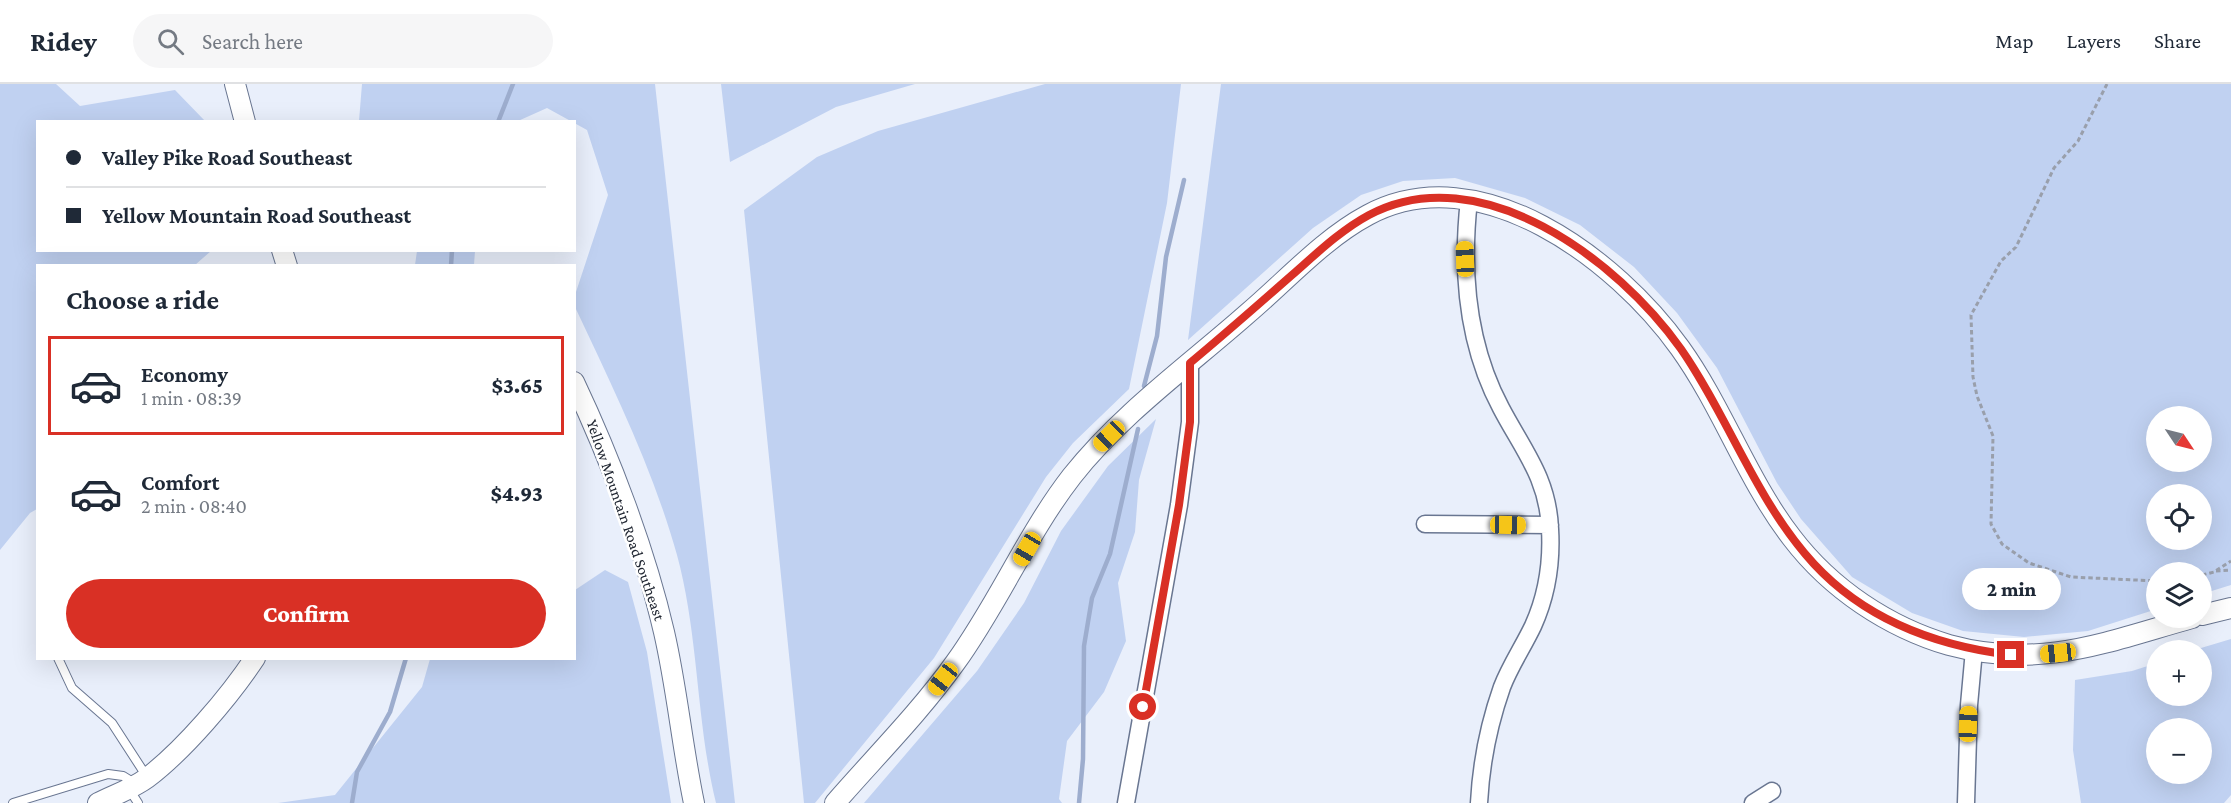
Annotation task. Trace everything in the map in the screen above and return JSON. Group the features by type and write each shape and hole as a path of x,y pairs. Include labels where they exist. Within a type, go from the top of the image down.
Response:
{"street":[{"path":"235,84 244,120"},
{"path":"835,803 955,664 992,609 1070,478 1093,451 1190,363 1348,228 1391,205 1419,199 1470,200 1503,208 1556,234 1596,262 1650,311 1680,348 1701,381 1770,506 1793,539 1832,580 1861,604 1896,624 1926,637 1974,650 2011,655 2071,652 2104,645 2159,628"},
{"path":"1470,200 1464,241 1466,278 1480,355 1501,409 1530,455 1542,485 1550,525 1550,560 1544,598 1511,667 1491,723 1483,760 1479,803"},
{"path":"1126,803 1179,505 1190,422 1190,363"},
{"name":"Yellow Mountain Road Southeast","path":"576,387 602,449 649,578 666,643 694,803"},
{"path":"1425,524 1550,525"},
{"path":"2212,613 2231,608"},
{"path":"1966,803 1969,705 1974,650"},
{"path":"98,803 138,788 219,705 253,660"},
{"path":"1753,803 1772,790"}],"lane":[{"path":"59,660 72,688 112,723 138,788"},
{"path":"14,803 108,774 123,776 138,788"}],"path":[{"path":"2108,84 2078,141 2054,168 2016,248 2001,261 1971,315 1973,377 1977,396 1993,436 1990,525 2002,544 2029,563 2071,577 2146,580"},
{"path":"2214,572 2231,561"},
{"path":"2214,572 2231,570"}],"shaded area":[{"path":"0,84 56,84 80,106 175,90 204,120 36,120 36,252 210,252 196,264 36,264 36,510 30,513 0,550"},
{"path":"362,84 655,84 735,803 716,803 709,772 690,617 677,555 667,523 631,429 576,309 576,292 608,195 587,130 576,124 576,120 569,120 547,108 520,120 359,120"},
{"path":"721,84 915,84 836,107 730,162"},
{"path":"1045,84 1181,84 1167,203 1129,389 1073,443 1046,477 934,658 815,803 804,803 744,210 817,157 878,131"},
{"path":"1221,84 2231,84 2231,585 2212,591 2212,562 2146,562 2146,613 2088,631 2024,637 1963,631 1912,613 1852,577 1801,519 1777,483 1717,368 1677,313 1634,267 1580,225 1525,198 1455,178 1403,181 1361,195 1313,228 1188,340"},
{"path":"417,252 475,252 474,264 415,264"},
{"path":"1156,419 1139,480 1135,532 1118,583 1126,641 1104,692 1067,741 1059,799 1062,803 864,803 977,671 1024,603 1061,531 1108,466"},
{"path":"605,570 628,582 647,652 671,803 278,803 335,795 422,687 430,660 576,660 576,589"},
{"path":"2231,639 2231,795 2224,803 2081,803 2073,750 2075,680 2146,667 2146,706 2212,706 2212,645"}],"waterway":[{"path":"499,120 513,84"},
{"path":"1144,386 1157,336 1166,257 1184,180"},
{"path":"451,264 452,252"},
{"path":"1079,803 1083,759 1084,646 1092,598 1110,554 1138,429"},
{"path":"352,803 357,772 390,712 405,660"}],"route":[{"path":"1143,707 1179,505 1190,422 1190,363 1348,228 1391,205 1443,197 1470,200 1503,208 1530,219 1587,254 1650,311 1680,348 1701,381 1770,506 1793,539 1816,566 1840,588 1861,604 1896,624 1926,637 1974,650 2011,655"}]}
